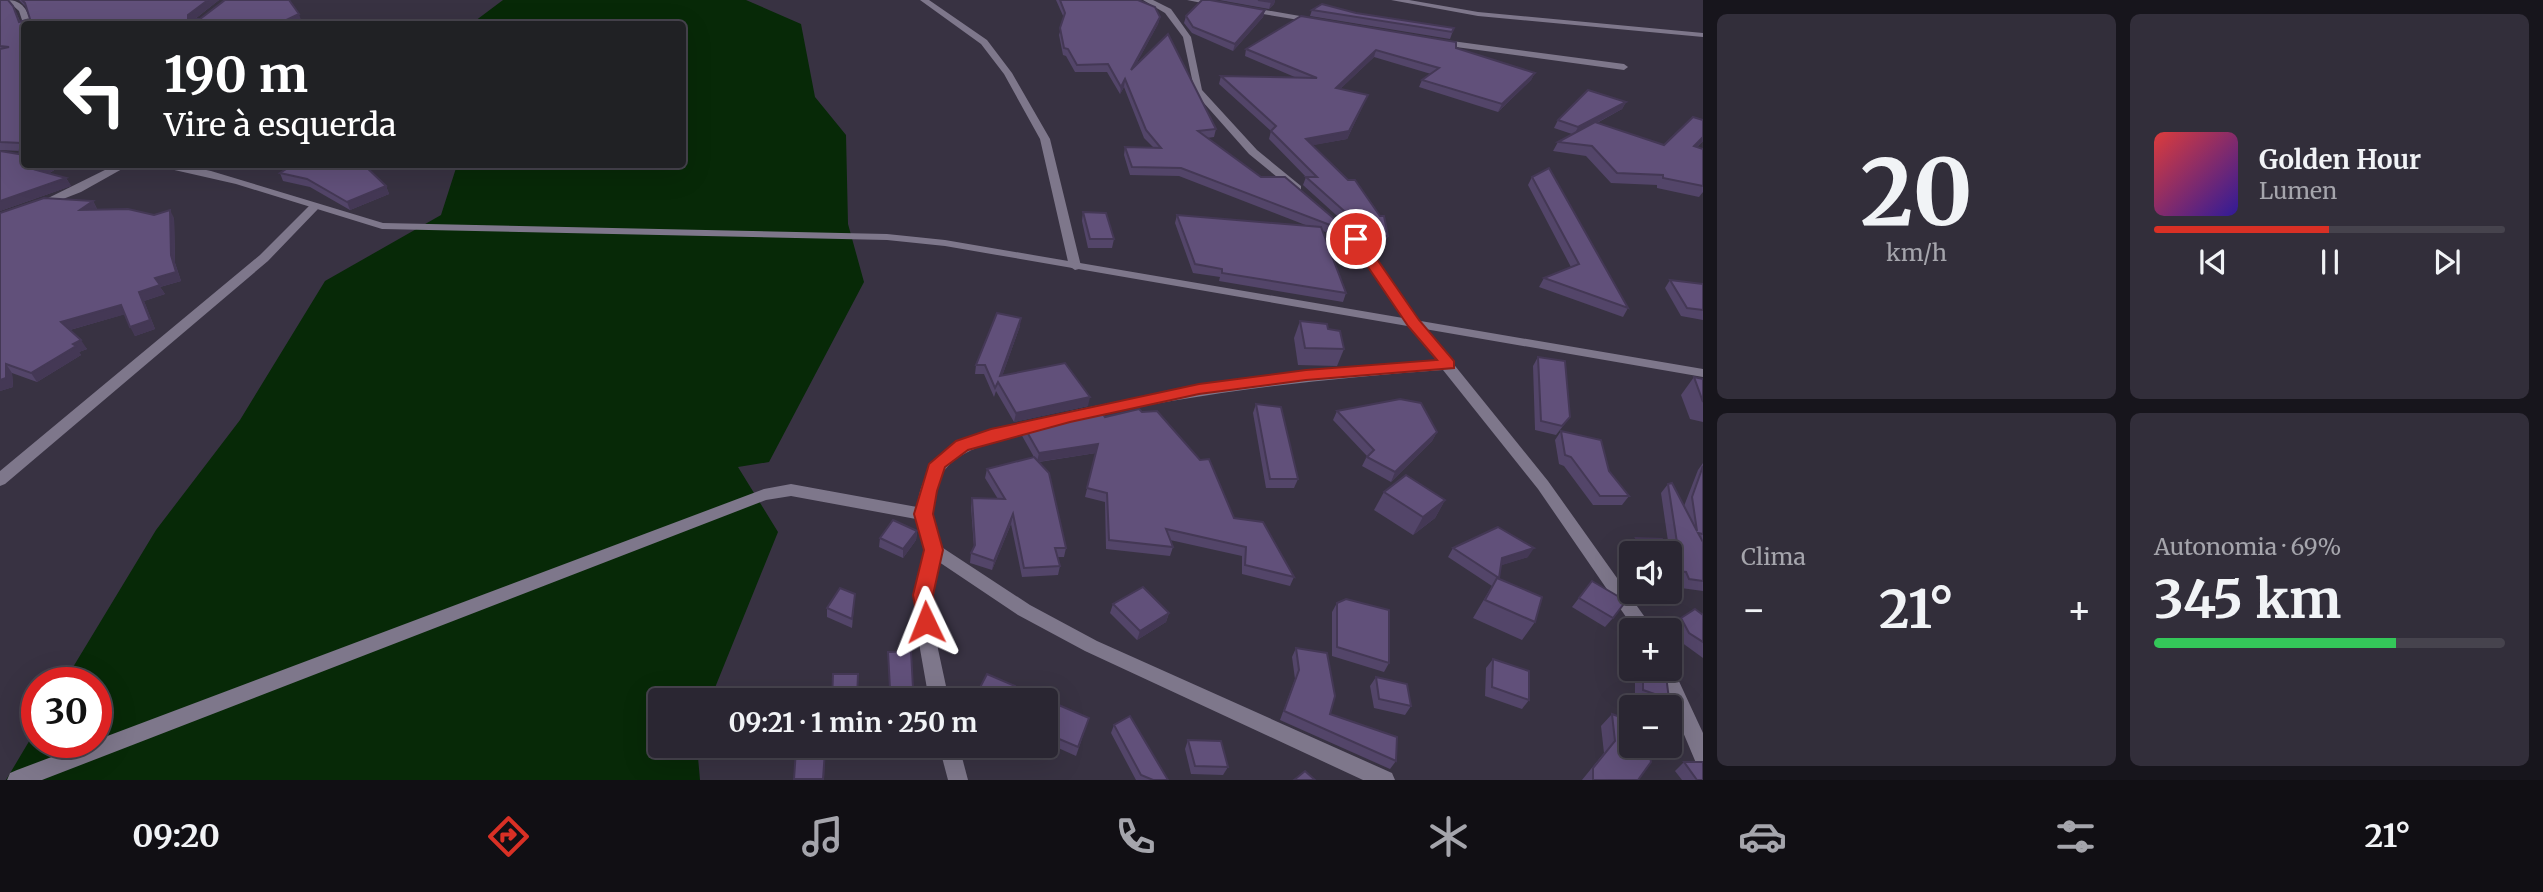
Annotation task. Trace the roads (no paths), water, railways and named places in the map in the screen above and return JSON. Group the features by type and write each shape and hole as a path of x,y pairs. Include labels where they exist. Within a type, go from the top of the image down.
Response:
{"street":[{"path":"11,0 23,10 26,21"},
{"path":"924,0 984,42 1009,73 1045,139 1075,266"},
{"path":"1147,0 1167,5 1187,37 1198,91 1253,152 1302,192"},
{"path":"1191,0 1332,24"},
{"path":"1395,0 1478,14 1703,35"},
{"path":"1427,40 1624,67"},
{"path":"29,209 77,190 118,168"},
{"path":"175,168 226,177 314,208 382,226 887,237 945,243 1703,373"},
{"path":"0,480 264,258 314,208"},
{"path":"1330,216 1356,239 1413,323 1543,485 1637,618"},
{"path":"937,688 923,595 933,550 923,514 937,464 962,446 991,435 1123,404 1211,387 1306,375 1448,365"},
{"path":"17,780 764,495 791,490 923,514"},
{"path":"933,550 1024,610 1091,646 1385,780"},
{"path":"1671,681 1703,756"},
{"path":"952,758 958,780"}]}
